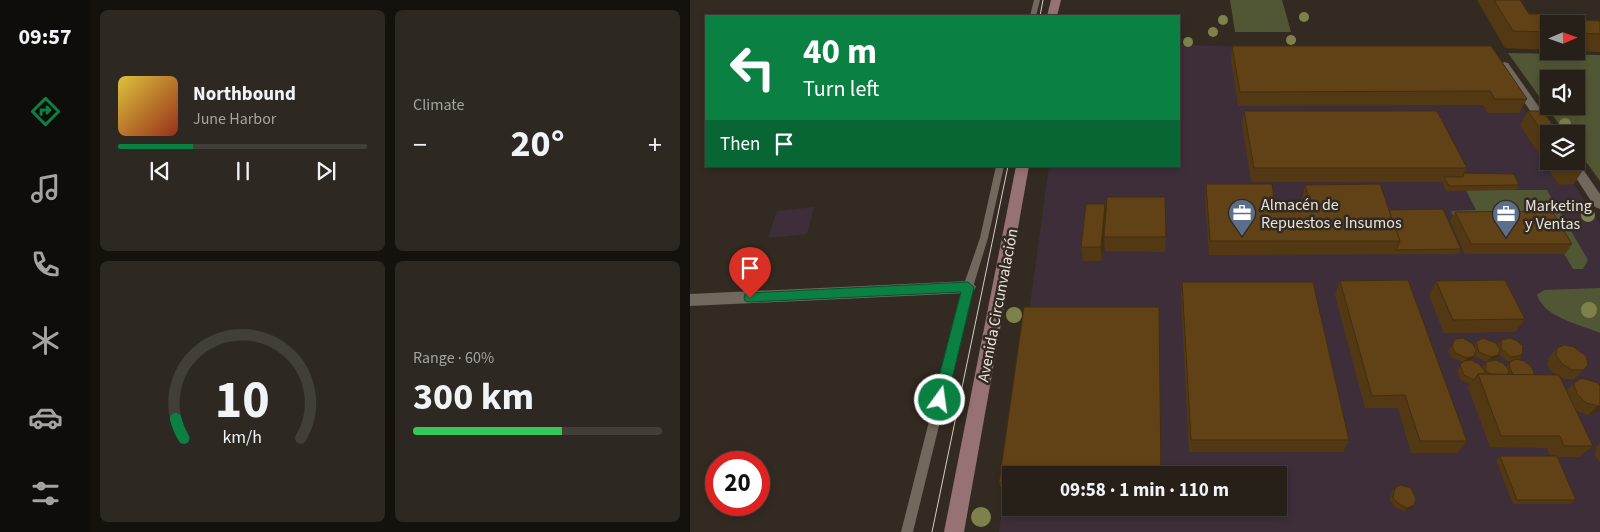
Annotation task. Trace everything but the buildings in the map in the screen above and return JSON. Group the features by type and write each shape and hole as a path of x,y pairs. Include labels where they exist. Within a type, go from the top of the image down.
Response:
{"street":[{"path":"1052,15 1056,0"},
{"path":"1504,65 1546,125"},
{"name":"Avenida Circunvalación","path":"954,532 1023,167"},
{"path":"1576,170 1600,204"},
{"path":"690,300 968,287"}],"lane":[{"path":"1033,15 1037,0"},
{"name":"Avenida Circunvalación","path":"908,532 968,287 984,238 1000,167"}],"shaded area":[{"path":"1180,45 1485,52 1535,125 1540,138 1540,170 1565,170 1600,224 1600,532 999,532 1002,510 1002,516 1287,516 1287,466 1008,466 1049,167 1180,167"},
{"path":"814,207 807,234 768,238 777,211"}],"green space":[{"path":"1230,0 1282,0 1291,32 1235,32"},
{"path":"1508,53 1540,54 1540,60 1585,60 1585,55 1600,55 1600,181 1585,160 1585,125 1560,125 1552,115 1585,115 1585,70 1540,70 1540,98"},
{"path":"1466,190 1547,190 1588,260 1583,269 1573,269 1545,221 1456,222 1451,211 1476,210"},
{"path":"1600,288 1600,333 1555,315 1541,303 1537,295 1544,290"}],"tram line":[{"path":"1040,15 1043,0"},
{"path":"932,532 1008,167"}],"place":[{"name":"Almacén de Repuestos e Insumos","path":"1242,237"},
{"name":"Marketing y Ventas","path":"1506,238"}],"route":[{"path":"750,298 968,287 940,400"}]}
